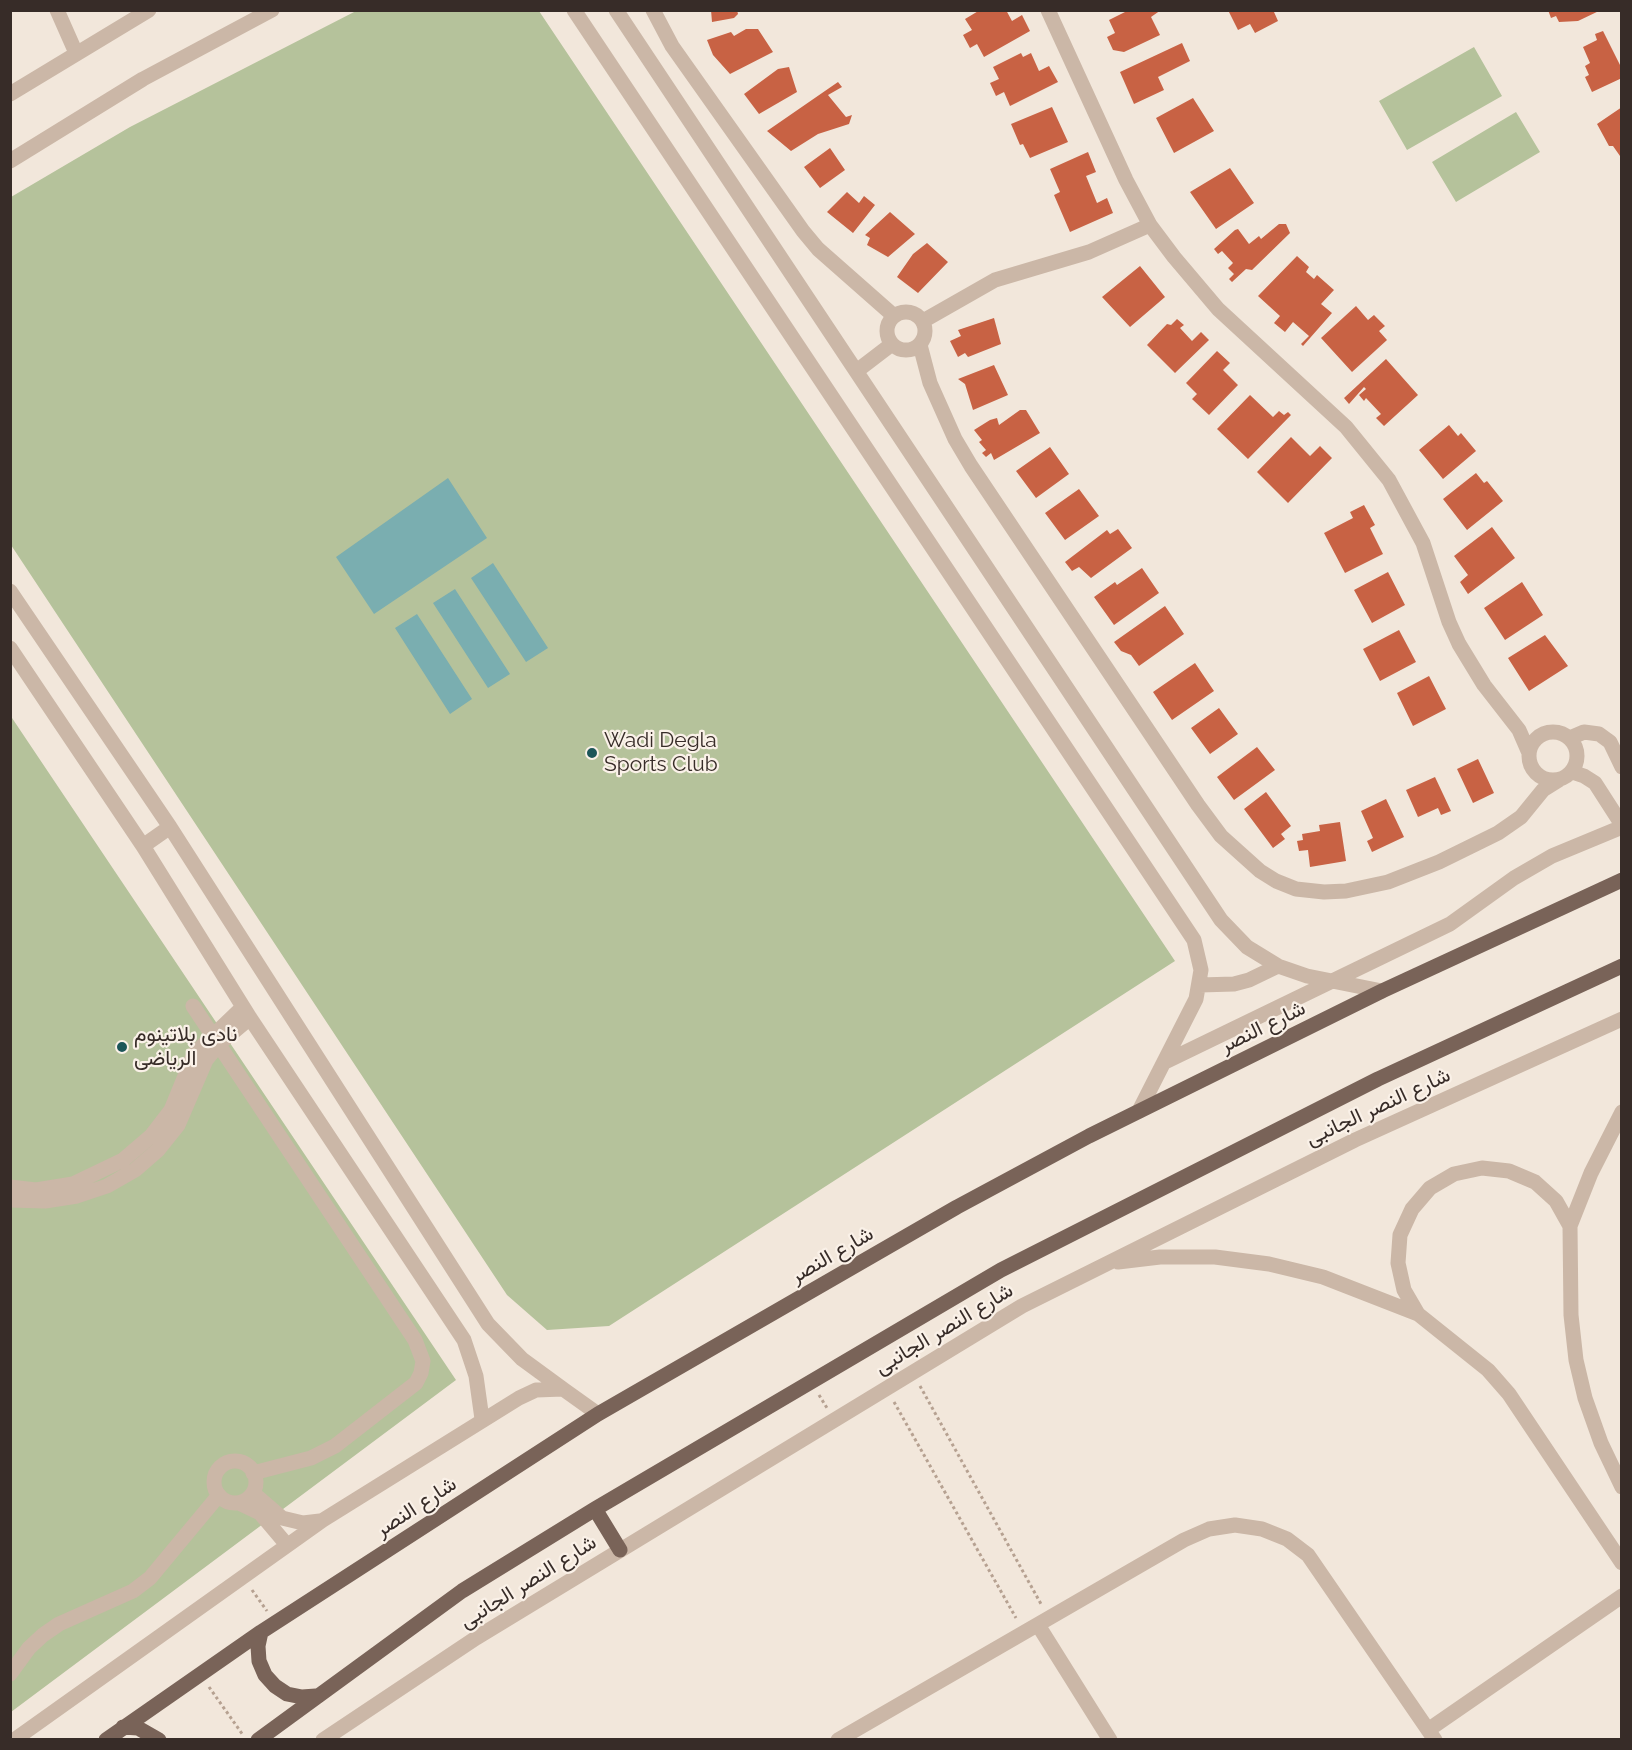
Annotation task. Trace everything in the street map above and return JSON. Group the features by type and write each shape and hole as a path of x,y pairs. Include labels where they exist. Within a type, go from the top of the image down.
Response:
{"main road":[{"name":"شارع النصر","path":"106,1740 199,1673 598,1414 957,1207 1139,1111 1382,991 1622,880"},
{"path":"258,1740 462,1591 595,1509 1002,1270 1378,1079 1622,966"},
{"path":"595,1509 620,1550"},
{"path":"261,1632 258,1646 259,1661 265,1675 287,1694 302,1697 316,1696"},
{"path":"123,1727 138,1728 159,1740"}],"street":[{"path":"57,10 76,53"},
{"path":"10,94 149,10"},
{"path":"10,161 143,79 272,10"},
{"path":"574,10 1194,940 1199,955 1200,985 1191,1012 1139,1111"},
{"path":"616,10 858,370 1221,920 1247,947 1278,966 1382,991"},
{"path":"653,10 672,46 803,231 819,249 894,316"},
{"path":"1050,11 1126,180 1150,225 1218,309 1346,427 1377,462 1399,497 1423,543 1459,645 1484,685 1513,722 1537,775 1551,781 1565,776 1584,776 1595,783 1622,826 1552,856 1514,878 1449,924 1165,1062"},
{"path":"923,321 995,280 1089,252 1150,225"},
{"path":"910,311 923,321 926,334 920,345 909,350 892,344 887,332 894,316 910,311"},
{"path":"858,370 892,344"},
{"path":"920,345 930,383 955,439 971,466 1198,805 1221,836 1260,871 1276,881 1296,888 1324,892 1370,887 1410,875 1498,833 1521,817 1543,790 1576,766 1577,751 1570,738 1562,733 1543,734 1513,722"},
{"path":"10,591 170,827 488,1324 522,1359 598,1414"},
{"path":"10,648 143,846 247,1013 464,1340 476,1376 482,1419"},
{"path":"1570,738 1584,732 1599,734 1610,742 1622,767"},
{"path":"1529,753 1531,745 1543,734"},
{"path":"1534,800 1537,775"},
{"path":"143,846 170,827"},
{"path":"1200,985 1234,984 1249,980 1278,966"},
{"path":"193,1006 415,1340 423,1361 416,1383 335,1446 311,1458 253,1473"},
{"path":"10,1200 45,1201 75,1190 121,1179 158,1150 182,1119 201,1068 216,1039 247,1013"},
{"name":"شارع النصر الجانبى","path":"323,1740 476,1638 1022,1306 1355,1140 1622,1019"},
{"path":"1622,1112 1591,1173 1570,1226 1571,1315 1576,1360 1585,1398 1601,1443 1622,1487"},
{"path":"1418,1314 1404,1290 1398,1263 1400,1234 1412,1209 1438,1183 1454,1174 1482,1168 1509,1171 1535,1182 1556,1202 1570,1226"},
{"path":"10,1187 75,1190"},
{"path":"1106,1264 1160,1257 1215,1257 1269,1264 1323,1277 1418,1314 1469,1352 1495,1378 1622,1563"},
{"path":"464,1340 488,1324"},
{"path":"14,1740 323,1520 482,1419 536,1390 563,1389"},
{"path":"239,1503 253,1493 255,1479 253,1473 240,1462 223,1465 214,1479 219,1495 228,1502 239,1503 261,1513 287,1545"},
{"path":"253,1493 282,1518 303,1523 323,1520"},
{"path":"10,1674 29,1648 59,1624 133,1591 150,1578 219,1495"},
{"path":"838,1740 1184,1540 1209,1529 1235,1525 1262,1528 1287,1539 1308,1555 1432,1735 1622,1596"},
{"path":"1037,1625 1110,1740"}],"path":[{"path":"913,1372 1037,1625"},
{"path":"811,1381 833,1419"},
{"path":"886,1388 1037,1625"},
{"path":"242,1576 275,1623"},
{"path":"199,1673 246,1740"}],"green space":[{"name":"Wadi Degla Sports Club","path":"356,11 539,11 1175,961 609,1326 547,1330 507,1295 11,545 11,197 130,127"},
{"path":"1474,47 1502,96 1407,150 1379,101"},
{"path":"1516,112 1540,152 1456,202 1432,162"},
{"name":"نادى بلاتينوم الرياضى","path":"10,715 456,1380 11,1712 10,1712"}],"water":[{"path":"448,478 487,538 374,614 336,557"},
{"path":"493,563 548,648 526,662 471,578"},
{"path":"455,589 510,674 488,688 433,603"},
{"path":"417,614 472,699 450,714 395,628"}],"building":[{"path":"711,10 737,10 738,14 734,18 712,22"},
{"path":"980,10 1006,10 1012,21 1022,15 1030,31 984,57 977,44 970,48 963,35 972,30 965,19"},
{"path":"1129,10 1161,10 1151,17 1160,35 1124,52 1113,50 1107,37 1115,33 1109,20"},
{"path":"1228,10 1278,10 1274,12 1278,21 1255,33 1250,24 1238,30"},
{"path":"1548,10 1601,10 1578,21 1559,22 1556,16 1551,18"},
{"path":"746,29 758,29 773,52 730,74 713,55 707,40 731,32 734,36"},
{"path":"1603,31 1622,69 1622,78 1592,92 1585,77 1589,75 1585,66 1590,63 1583,47 1597,40 1595,34"},
{"path":"1182,43 1190,61 1158,77 1164,90 1134,104 1120,72"},
{"path":"1021,53 1023,57 1031,53 1039,71 1049,66 1058,82 1010,106 1004,92 996,96 990,83 999,79 993,67"},
{"path":"789,67 797,92 759,114 744,94 778,69"},
{"path":"838,82 842,87 828,95 846,117 852,115 849,124 818,134 791,151 767,131"},
{"path":"1193,98 1214,131 1174,153 1156,118"},
{"path":"1052,107 1068,142 1030,158 1023,144 1020,145 1011,124"},
{"path":"1622,107 1622,155 1620,156 1613,146 1609,146 1597,124"},
{"path":"830,148 845,170 820,188 804,167"},
{"path":"1088,152 1096,172 1086,176 1097,203 1107,198 1113,213 1070,232 1054,195 1060,192 1050,169"},
{"path":"1230,168 1254,203 1216,229 1190,192"},
{"path":"847,192 859,203 864,196 875,205 853,233 827,212"},
{"path":"890,212 915,234 888,257 867,245 870,238 865,235"},
{"path":"1279,224 1286,224 1290,233 1252,270 1246,269 1232,282 1229,279 1234,274 1228,268 1233,263 1222,251 1218,254 1214,249 1235,230 1238,229 1249,244 1259,236 1261,239"},
{"path":"927,243 948,262 918,293 897,277 913,254"},
{"path":"1297,256 1309,267 1306,272 1314,279 1317,275 1334,290 1321,304 1332,313 1303,346 1301,344 1309,336 1293,322 1285,332 1274,323 1280,316 1258,296"},
{"path":"1140,266 1165,297 1130,327 1102,297"},
{"path":"1356,306 1368,320 1374,315 1385,326 1379,331 1387,340 1352,372 1321,338"},
{"path":"994,318 1001,344 968,357 965,353 958,357 950,341 961,336 958,330"},
{"path":"1177,319 1184,325 1180,328 1192,341 1201,332 1209,340 1175,373 1147,345 1167,324 1171,325"},
{"path":"1217,351 1230,363 1223,370 1238,385 1209,415 1192,399 1197,394 1186,383"},
{"path":"1386,359 1418,395 1384,426 1376,418 1381,414 1366,398 1364,401 1359,395 1366,389 1364,387 1349,404 1344,398"},
{"path":"994,365 1008,395 973,410 965,384 958,379"},
{"path":"1250,395 1273,417 1279,411 1284,415 1288,412 1291,415 1248,459 1217,429"},
{"path":"1020,410 1026,410 1040,433 994,460 991,453 986,457 982,453 986,450 979,442 982,440 974,430 997,418 999,425"},
{"path":"1449,425 1458,436 1461,433 1476,451 1443,479 1419,450"},
{"path":"1291,437 1310,456 1320,446 1332,458 1288,503 1257,472"},
{"path":"1050,447 1069,474 1036,498 1016,471"},
{"path":"1476,473 1484,483 1487,481 1503,501 1467,530 1443,499"},
{"path":"1079,489 1099,516 1065,540 1045,513"},
{"path":"1364,505 1375,525 1370,528 1383,554 1345,573 1324,533 1353,518 1350,512"},
{"path":"1492,527 1515,558 1468,594 1460,582 1468,575 1454,556"},
{"path":"1118,529 1132,548 1091,578 1079,567 1072,571 1065,562 1107,530 1110,534"},
{"path":"1142,568 1159,593 1114,625 1094,597 1115,582 1117,585"},
{"path":"1388,572 1405,605 1372,623 1354,590"},
{"path":"1522,582 1543,615 1505,640 1484,608"},
{"path":"1165,606 1184,634 1139,666 1131,655 1121,651 1114,642"},
{"path":"1399,630 1416,662 1380,681 1363,649"},
{"path":"1545,635 1568,666 1529,691 1508,658"},
{"path":"1195,663 1214,691 1172,720 1153,692"},
{"path":"1429,676 1446,709 1413,726 1397,693"},
{"path":"1219,708 1238,734 1210,754 1191,728"},
{"path":"1257,747 1275,770 1234,800 1217,777"},
{"path":"1478,759 1494,793 1473,803 1457,769"},
{"path":"1435,777 1451,811 1441,815 1438,808 1418,817 1406,790"},
{"path":"1266,792 1291,826 1281,834 1285,839 1273,848 1244,809"},
{"path":"1386,799 1404,837 1372,852 1367,841 1373,838 1361,811"},
{"path":"1340,822 1346,861 1310,867 1308,850 1299,851 1297,841 1303,840 1302,834 1320,831 1319,825"}],"place":[{"name":"Wadi Degla Sports Club","path":"592,753"},
{"name":"نادى بلاتينوم الرياضى","path":"122,1047"}]}
